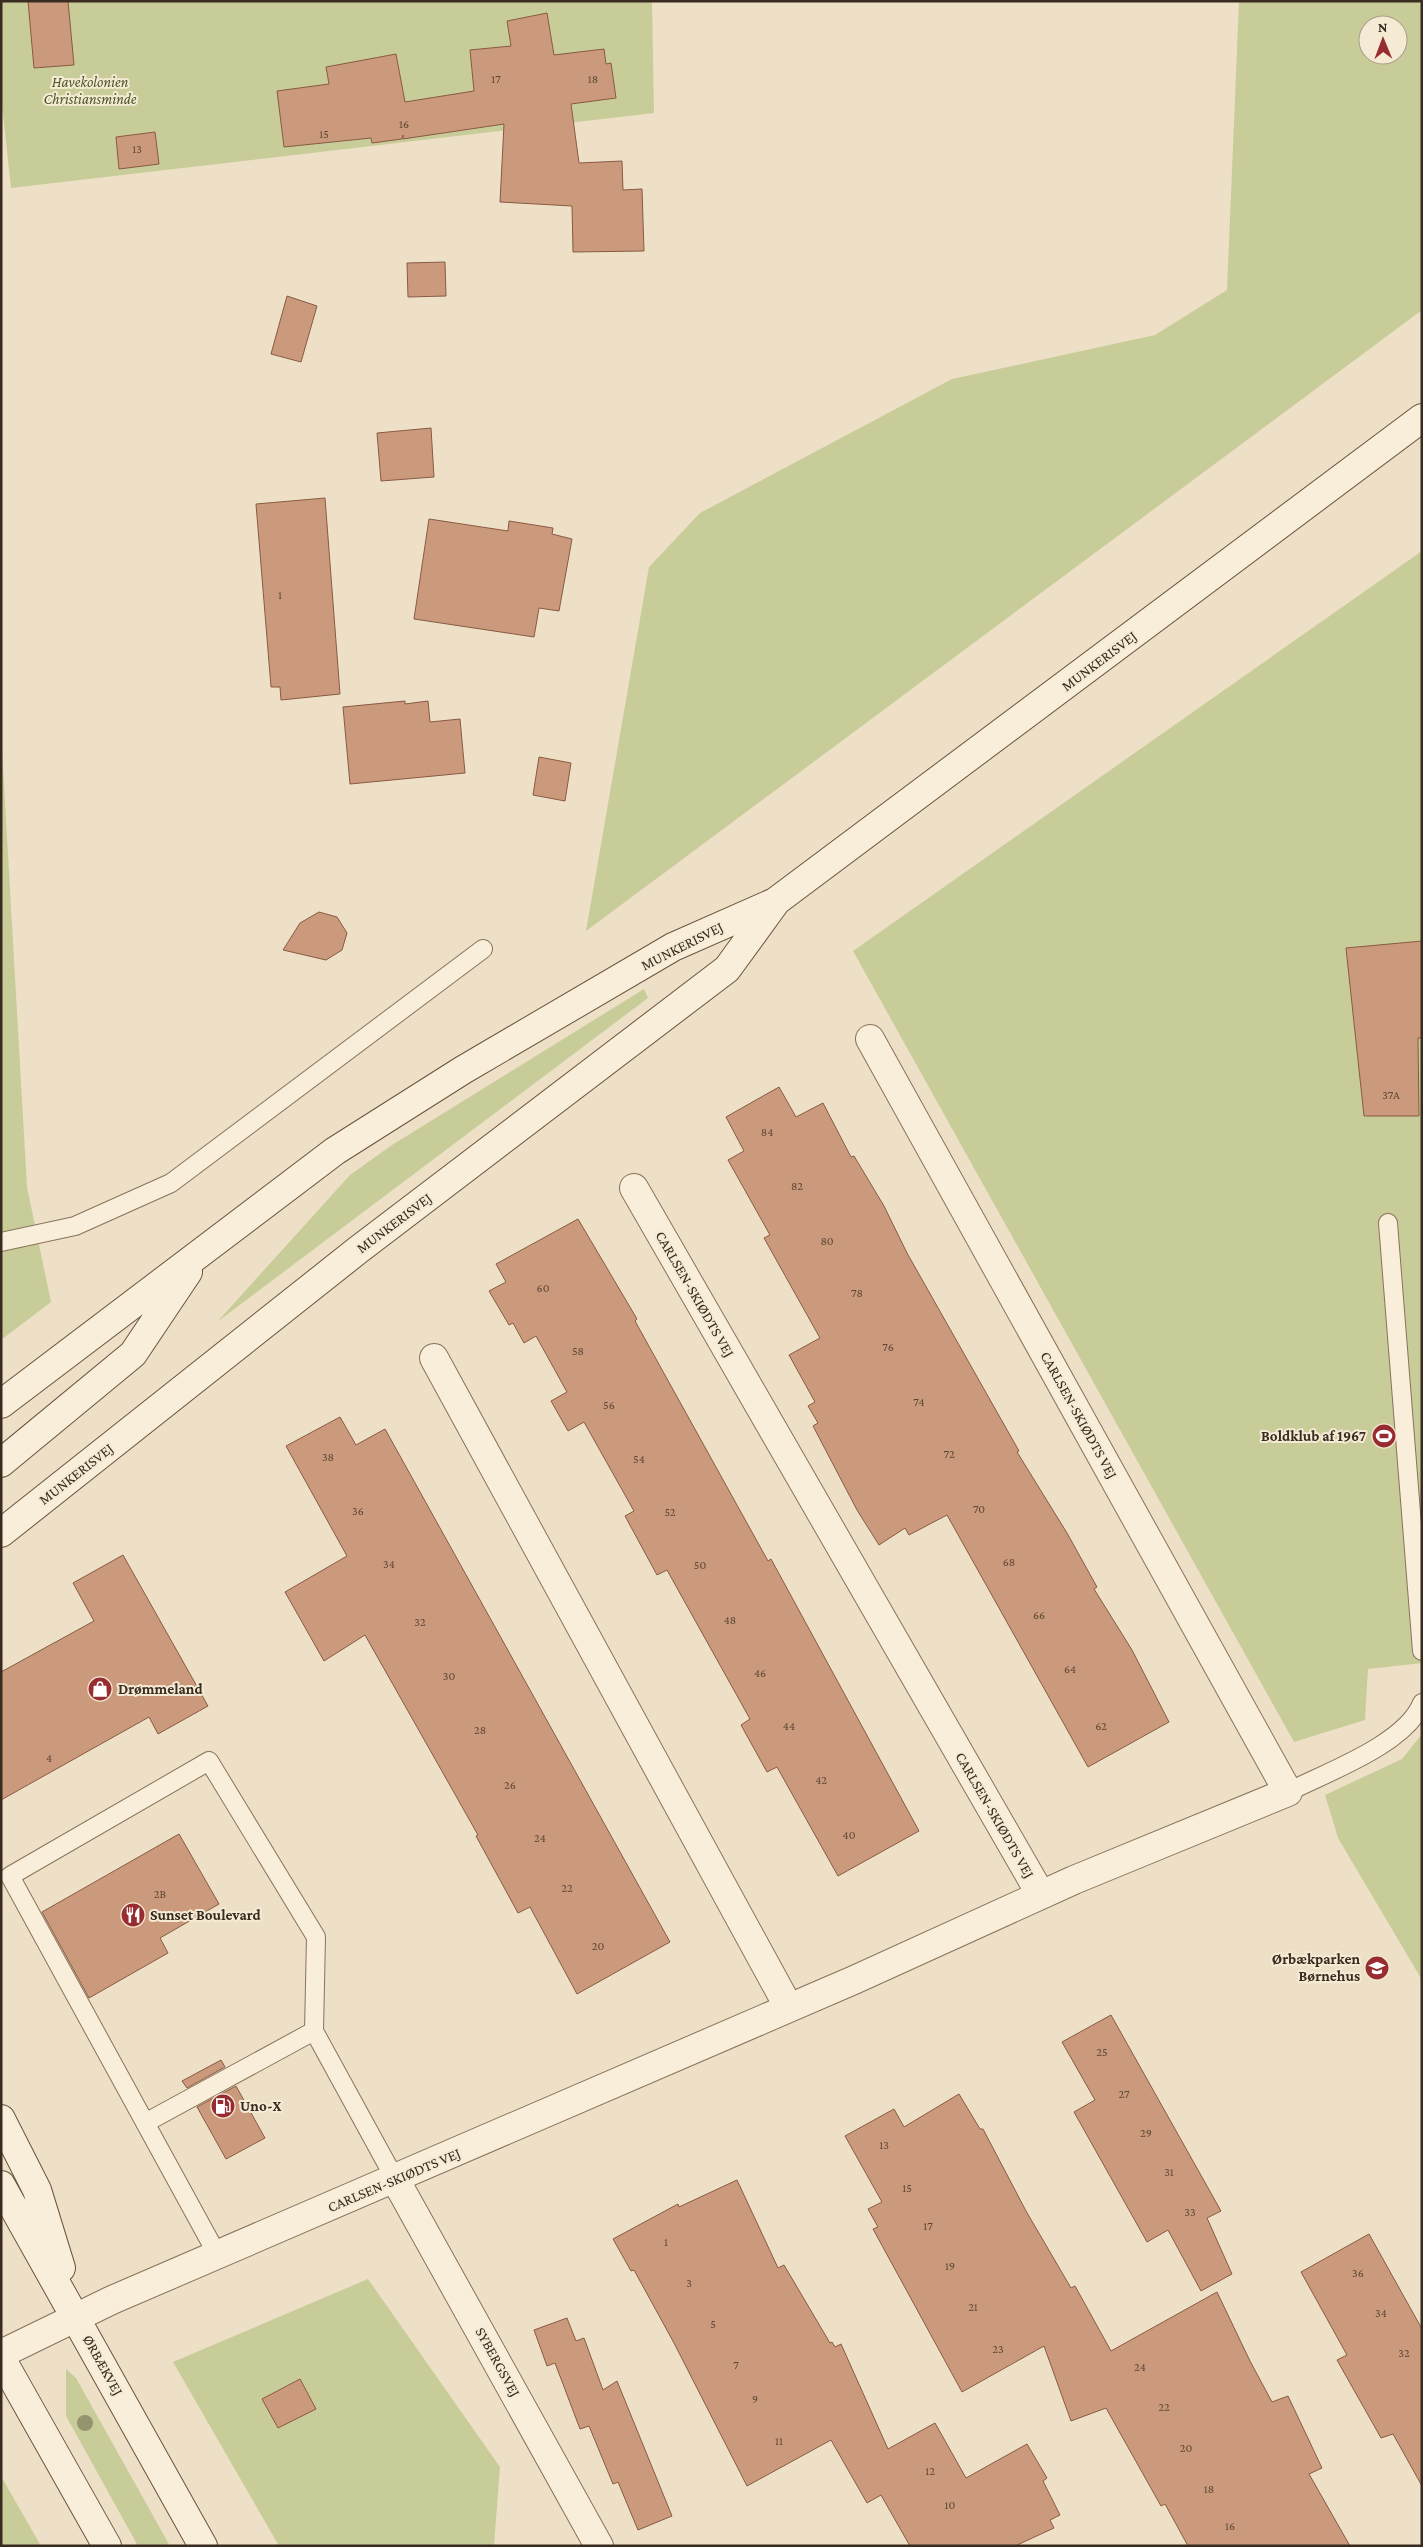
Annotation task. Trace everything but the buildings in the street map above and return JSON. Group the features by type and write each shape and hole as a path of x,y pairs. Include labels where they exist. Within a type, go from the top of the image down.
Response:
{"street":[{"name":"MUNKERISVEJ","path":"1,1404 335,1151 463,1070 673,947 775,902 1422,418"},
{"name":"MUNKERISVEJ","path":"1,1533 351,1256 727,969 775,902"},
{"name":"CARLSEN-SKIØDTS VEJ","path":"1,2354 77,2318 789,2008 1041,1895 1288,1792 870,1039"},
{"name":"CARLSEN-SKIØDTS VEJ","path":"634,1188 1041,1895"},
{"path":"1,1462 133,1354 202,1252"},
{"path":"434,1358 789,2008"},
{"path":"1,2119 37,2190 77,2318"},
{"name":"SYBERGSVEJ","path":"395,2179 599,2546"},
{"name":"ØRBÆKVEJ","path":"1,2185 77,2318 202,2546"},
{"path":"1,2358 107,2546"}],"lane":[{"path":"1,1242 75,1226 171,1183 483,949"},
{"path":"1388,1223 1422,1651"},
{"name":"CARLSEN-SKIØDTS VEJ","path":"1288,1792 1392,1740 1417,1715 1422,1703"},
{"path":"218,2256 10,1876 209,1761 316,1937 314,2031 395,2179"},
{"path":"145,2123 314,2031"}],"green space":[{"name":"Havekolonien Christiansminde","path":"1,1 652,1 654,113 11,188 1,95"},
{"path":"1239,1 1422,1 1422,310 586,931 649,567 700,513 952,379 1155,335 1227,290"},
{"path":"1422,551 1422,1663 1368,1669 1365,1720 1294,1742 853,951"},
{"path":"1,732 27,1187 51,1302 1,1340"},
{"path":"644,989 648,998 217,1322 350,1175 392,1145"},
{"path":"1422,1734 1422,1980 1338,1838 1325,1795 1402,1759"},
{"path":"368,2279 500,2467 494,2546 279,2546 173,2362"},
{"path":"66,2369 76,2378 170,2546 138,2546 66,2416"},
{"path":"1,2476 41,2546 1,2546"}],"place":[{"name":"Boldklub af 1967","path":"1384,1436"},
{"name":"Drømmeland","path":"100,1689"},
{"name":"Sunset Boulevard","path":"133,1915"},
{"name":"Ørbækparken Børnehus","path":"1377,1968"},
{"name":"Uno-X","path":"223,2106"}]}
